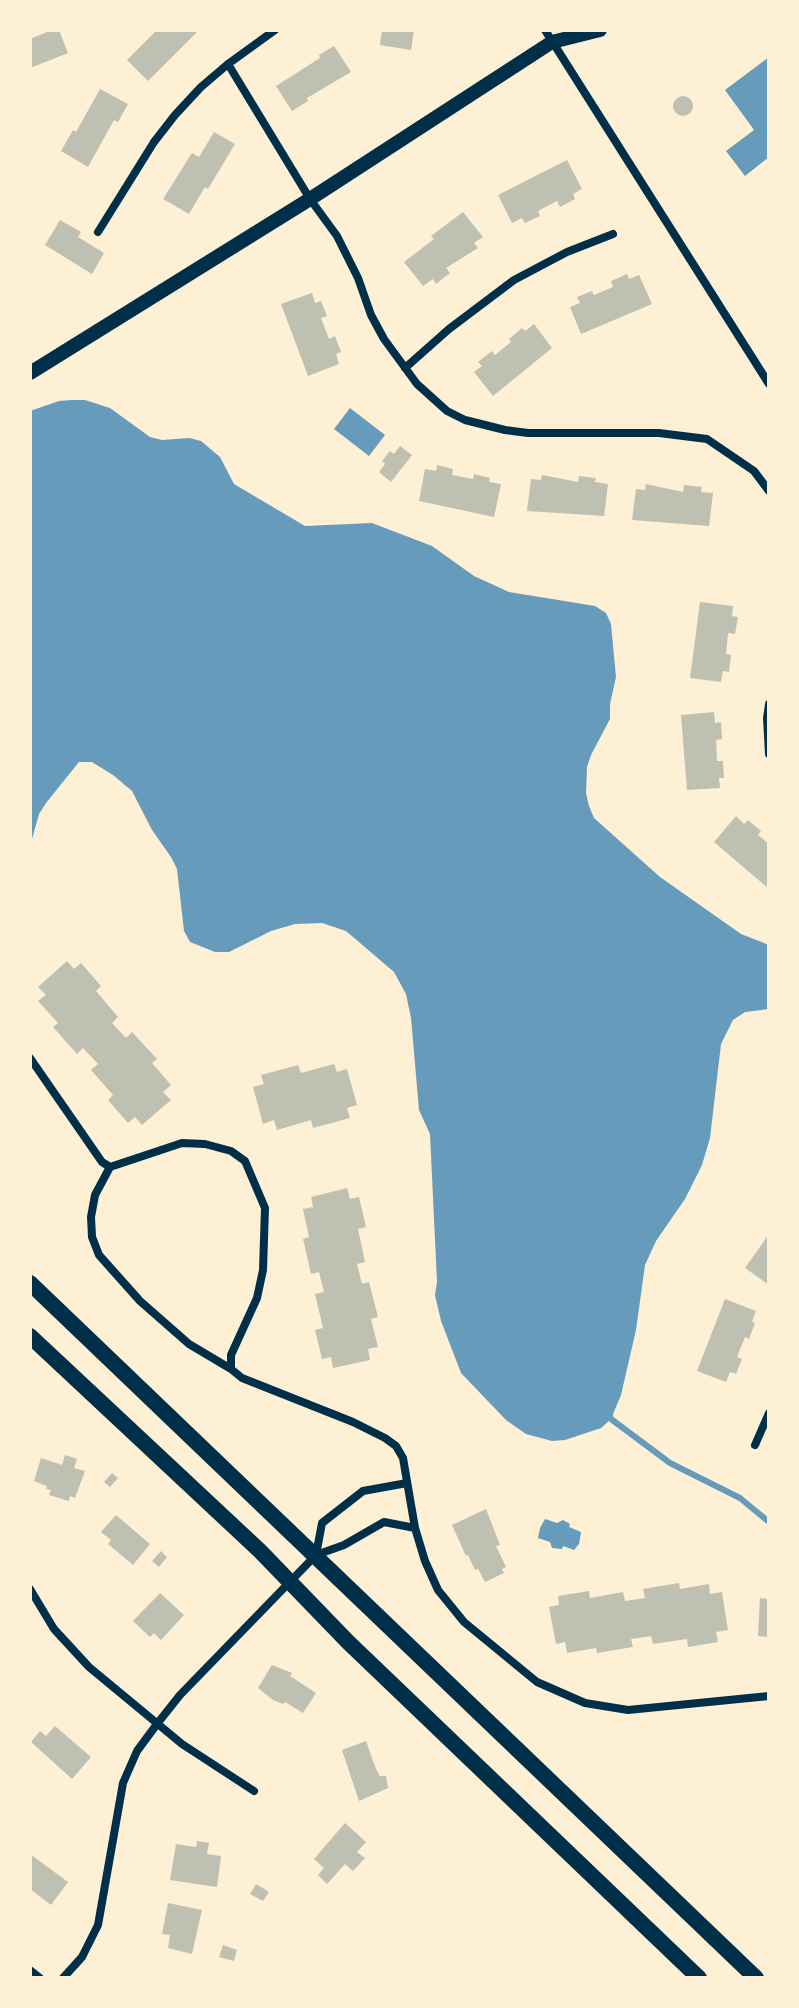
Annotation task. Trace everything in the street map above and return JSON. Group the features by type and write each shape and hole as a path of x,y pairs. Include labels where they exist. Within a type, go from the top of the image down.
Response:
{"main road":[{"path":"30,1283 756,1978"},
{"path":"30,1336 260,1551 348,1642 699,1978"}],"street":[{"path":"98,232 154,142 175,115 228,64 275,30"},
{"path":"30,373 310,199 553,34 600,30"},
{"path":"553,34 769,384"},
{"path":"228,64 310,199 337,236 358,278 371,315 405,368 447,411 465,420 528,433 659,433 707,439 754,471 767,484"},
{"path":"405,368 449,329 514,280 567,252 613,234"},
{"path":"769,704 769,754"},
{"path":"30,1058 102,1162 110,1167"},
{"path":"231,1369 231,1355 257,1298 265,1241 265,1208 245,1161 231,1151 205,1144 182,1143 110,1167 95,1195 91,1217 92,1237 99,1255 140,1301 181,1337 215,1361 242,1378 353,1422 396,1446 403,1458 415,1528 438,1590 464,1622 537,1682 563,1696 585,1703 628,1710 769,1696"},
{"path":"755,1445 769,1413"},
{"path":"316,1555 322,1523 332,1515 363,1491 407,1483"},
{"path":"63,1978 82,1957 98,1925 123,1783 137,1751 157,1724 180,1695 316,1555 344,1545 384,1522 415,1528"},
{"path":"30,1589 54,1629 89,1667 182,1744 254,1791"},
{"path":"30,1970 40,1978"}],"water":[{"path":"769,57 769,157 745,176 726,151 754,130 725,90"},
{"path":"85,400 110,408 150,437 201,441 220,457 234,484 305,526 372,523 432,546 474,576 509,592 595,606 606,613 611,624 616,677 610,719 587,767 589,806 594,818 660,877 741,934 769,945 769,1009 745,1012 733,1020 721,1044 710,1138 702,1165 645,1265 636,1330 621,1395 611,1419 601,1428 565,1440 552,1441 526,1434 506,1420 461,1373 441,1321 435,1295 437,1282 430,1134 419,1110 406,994 394,972 346,931 322,923 295,924 271,931 229,952 215,952 190,942 184,931 177,869 171,857 152,830 132,791 92,762 79,762 46,803 39,814 30,846 30,411 59,401"},
{"path":"350,408 385,435 369,456 334,429"},
{"path":"545,1519 557,1523 563,1520 570,1524 569,1527 581,1532 579,1544 574,1550 563,1546 562,1549 552,1548 550,1542 538,1538"}],"building":[{"path":"59,30 68,53 30,68 30,39"},
{"path":"157,30 199,30 148,81 127,60"},
{"path":"382,30 414,30 411,50 380,45"},
{"path":"334,46 351,72 307,98 308,101 292,111 276,86"},
{"path":"100,89 128,104 118,122 114,120 88,167 61,151 73,130 76,132"},
{"path":"683,96 690,99 693,106 690,113 683,116 676,113 673,106 676,99"},
{"path":"214,132 235,144 189,214 163,199 192,153 199,157"},
{"path":"567,160 582,189 573,194 575,199 560,207 557,201 538,211 540,216 525,223 522,218 512,223 498,195"},
{"path":"463,212 483,237 474,243 478,248 446,268 450,273 436,284 433,279 423,286 404,262"},
{"path":"60,220 81,232 78,237 104,253 92,274 45,245"},
{"path":"627,274 629,279 639,275 652,304 581,334 570,307 580,303 577,297 592,291 594,295 613,287 611,281"},
{"path":"312,293 315,303 321,301 327,316 321,318 329,339 335,336 341,352 336,354 339,364 308,376 281,304"},
{"path":"534,324 552,348 493,396 474,372 482,366 478,362 492,351 495,355 522,328 525,331"},
{"path":"400,446 412,455 391,482 379,472 385,464 382,461 390,451 394,454"},
{"path":"437,465 453,469 452,475 473,479 474,474 501,484 494,517 419,501 425,469 436,471"},
{"path":"542,475 578,482 579,476 596,478 595,482 608,484 604,516 527,511 531,479 541,480"},
{"path":"646,484 683,492 684,485 702,487 701,492 713,493 709,526 632,520 636,489 645,490"},
{"path":"700,602 733,606 732,616 738,617 735,634 728,633 726,654 731,655 729,672 723,671 721,682 690,678"},
{"path":"714,712 715,723 721,722 722,739 716,740 717,761 723,761 724,778 719,778 720,788 687,790 681,715"},
{"path":"736,816 744,824 748,820 761,831 758,835 769,844 769,889 714,842"},
{"path":"67,961 74,969 81,963 101,986 96,991 118,1017 112,1023 126,1038 132,1032 157,1059 152,1063 171,1085 163,1092 171,1100 142,1125 135,1117 128,1123 108,1100 113,1095 91,1070 98,1064 83,1048 77,1054 53,1027 58,1023 38,1001 46,995 38,987"},
{"path":"334,1064 337,1072 347,1069 357,1105 347,1108 350,1118 313,1128 311,1120 277,1130 274,1120 263,1124 253,1087 264,1084 261,1075 298,1065 301,1073"},
{"path":"347,1188 350,1199 359,1197 366,1227 358,1229 365,1262 357,1264 362,1284 369,1282 378,1317 371,1319 378,1347 368,1349 370,1360 333,1368 331,1357 322,1359 315,1330 323,1328 315,1294 324,1292 319,1272 311,1274 303,1239 309,1237 303,1209 313,1207 311,1197"},
{"path":"769,1234 769,1285 745,1268"},
{"path":"725,1299 756,1311 749,1339 745,1337 737,1357 742,1359 736,1374 730,1372 726,1382 697,1371"},
{"path":"65,1455 77,1459 74,1468 85,1471 75,1498 70,1496 69,1501 49,1495 51,1490 46,1489 47,1486 34,1481 41,1458 62,1465"},
{"path":"112,1473 118,1478 110,1487 104,1482"},
{"path":"486,1509 500,1545 496,1546 506,1567 502,1569 504,1573 485,1582 466,1556 452,1525"},
{"path":"116,1515 150,1544 133,1565 108,1544 111,1540 101,1532"},
{"path":"161,1551 167,1557 159,1567 152,1561"},
{"path":"679,1583 680,1589 709,1584 710,1594 722,1592 728,1630 716,1632 718,1642 688,1647 687,1639 653,1644 651,1636 631,1639 633,1647 597,1653 596,1648 567,1653 565,1642 556,1644 549,1607 559,1605 558,1596 589,1591 590,1598 623,1592 625,1601 645,1598 643,1589"},
{"path":"160,1593 184,1615 161,1640 154,1633 150,1637 133,1621"},
{"path":"760,1598 769,1599 769,1637 758,1636"},
{"path":"272,1665 292,1673 290,1676 316,1693 303,1713 285,1702 273,1700 258,1688"},
{"path":"55,1726 91,1757 72,1779 31,1742 40,1731 46,1736"},
{"path":"366,1741 380,1776 386,1776 388,1788 359,1801 342,1750"},
{"path":"345,1823 366,1842 357,1852 365,1858 353,1871 345,1864 327,1884 318,1875 324,1868 314,1859"},
{"path":"197,1841 209,1843 207,1854 221,1856 217,1887 170,1880 176,1844 196,1847"},
{"path":"30,1854 68,1882 51,1905 30,1889"},
{"path":"256,1884 269,1892 263,1901 250,1894"},
{"path":"168,1903 202,1910 192,1954 168,1948 170,1935 162,1934"},
{"path":"223,1945 237,1950 234,1961 219,1957"}],"waterway":[{"path":"609,1412 611,1419 670,1463 740,1498 769,1522"}]}
